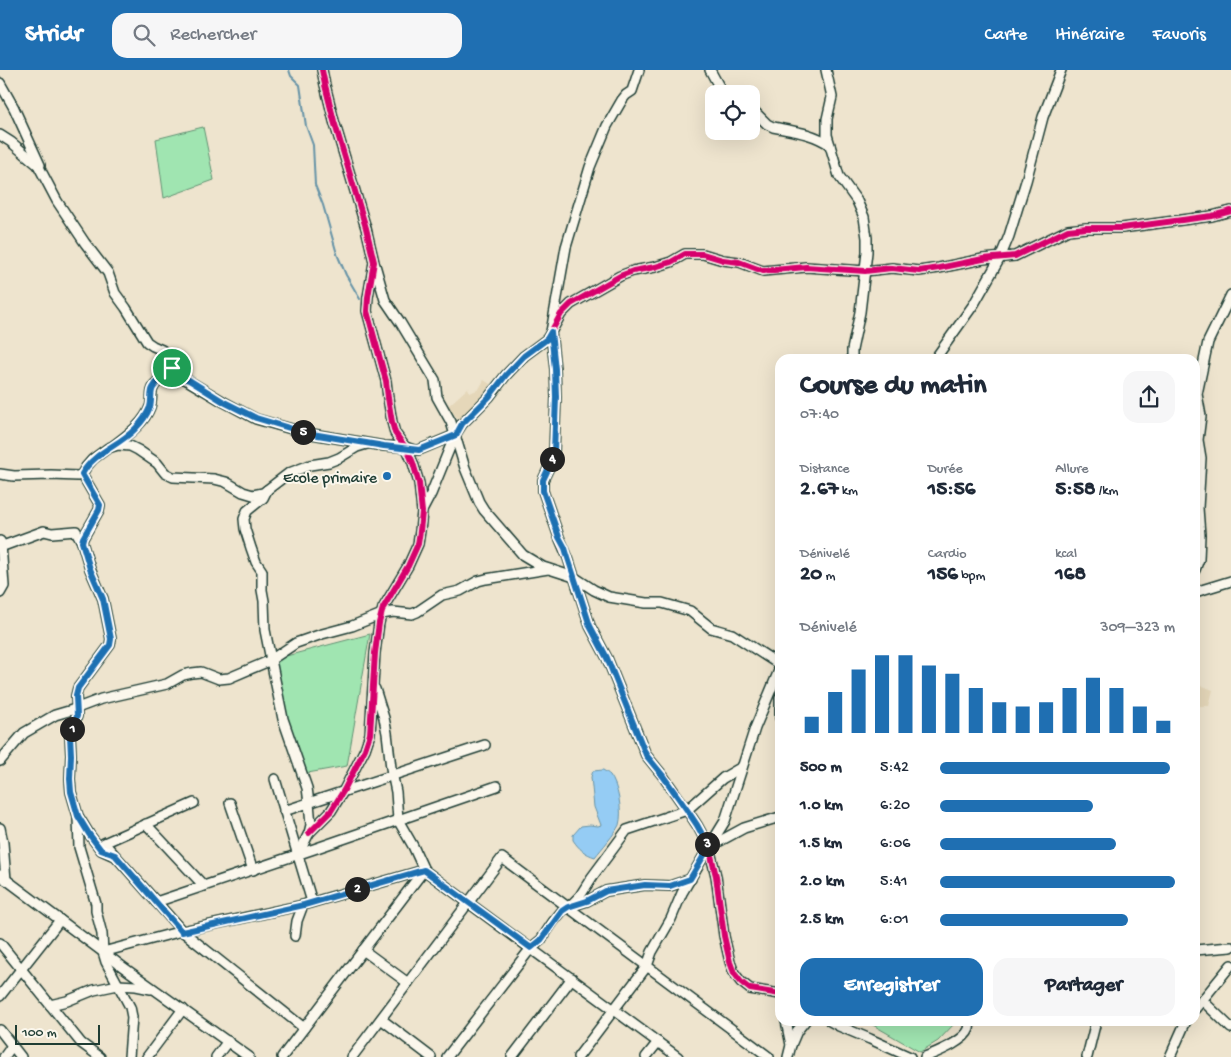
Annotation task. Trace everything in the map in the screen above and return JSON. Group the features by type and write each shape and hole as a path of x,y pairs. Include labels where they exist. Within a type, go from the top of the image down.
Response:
{"street":[{"path":"322,70 324,85 385,300 435,380 437,397 452,422 465,468 478,502 484,510 524,554 548,569 574,577 609,597 646,603 662,603 690,611 711,628 732,634 775,664"},
{"path":"639,70 632,91 622,100 590,167 566,247 551,332 556,397 554,452 543,480 543,491 559,537 565,548 590,626 607,658 646,755 687,810 709,847 716,876 724,936 734,973 750,989 775,993"},
{"path":"710,70 718,85"},
{"path":"826,70 832,97 826,134 839,176 857,201 864,217 867,238 860,312 852,354"},
{"path":"939,354 974,304 1000,258 1026,181 1043,117 1061,70"},
{"path":"0,83 14,108 57,201 108,273 115,293 147,342 162,350 174,373 256,418 306,433 370,444 405,447 414,450 419,450 456,435"},
{"path":"760,117 773,127 813,136 830,145"},
{"path":"0,135 11,142 38,166 45,176"},
{"path":"422,512 462,424 489,397 524,356 547,339 561,314 571,304 620,276 633,271 671,262 685,254 703,254 739,262 763,271 806,267 865,271 892,268 919,271 983,259 1015,256 1068,230 1122,228 1212,216 1231,211"},
{"path":"308,833 331,811 365,749 370,734 375,653 379,623 384,608 418,544 420,531 422,512 419,483 413,463 393,428 386,381 367,310 374,262"},
{"path":"1200,380 1208,342 1231,295"},
{"path":"0,474 14,476 78,476 82,474 93,459 134,430 151,406 152,389 172,368"},
{"path":"1200,410 1200,424"},
{"path":"113,446 130,446 138,450 173,477 214,479 226,482 243,492 253,494 264,493 289,473 310,465 329,462 357,447 370,444"},
{"path":"82,474 100,505 82,542"},
{"path":"267,490 263,498 247,511 244,519 253,555 262,571 265,630 283,719 306,788 309,803 311,825 298,855"},
{"path":"0,542 3,546 44,531 52,533 76,531 82,542 90,569 103,599 111,639 110,645 78,688 76,720 70,735 70,779 71,792 78,816 79,848 96,904 102,934 103,952 106,962 130,1008 132,1017 129,1057"},
{"path":"0,542 4,586 0,593"},
{"path":"0,761 24,733 55,714 101,699 168,684 183,675 192,673 200,672 218,679 229,678 271,660 296,643 322,634 352,626 382,614 393,612 412,614 442,595 460,591 486,578 548,569"},
{"path":"1200,590 1231,581"},
{"path":"578,1057 647,966 652,952 671,919 682,893 725,821 755,728 775,679"},
{"path":"373,685 384,718 396,792 398,820 424,870 678,1057"},
{"path":"284,811 485,745"},
{"path":"447,1057 531,948 541,940 562,911 580,896 627,830 687,810 723,778 742,767"},
{"path":"274,779 298,855 308,903"},
{"path":"156,902 497,786"},
{"path":"194,802 104,843 182,932 304,1028"},
{"path":"230,803 253,870"},
{"path":"78,816 101,850 115,855"},
{"path":"709,847 744,828 775,819"},
{"path":"146,824 204,886"},
{"path":"0,828 3,878 249,1057"},
{"path":"352,1057 502,858 769,1057"},
{"path":"103,952 308,903 424,870"},
{"path":"282,1057 424,870"},
{"path":"568,907 587,901 606,891 645,885 670,886 690,879"},
{"path":"295,936 300,910 308,903"},
{"path":"0,996 60,920"},
{"path":"0,943 81,1043 100,1057"},
{"path":"1200,950 1231,947"},
{"path":"363,950 408,983"},
{"path":"1200,1003 1231,965"},
{"path":"512,1057 572,978"},
{"path":"50,1005 67,1001 94,990 118,985 156,990"},
{"path":"1202,1000 1231,1028"},
{"path":"147,1057 183,1009"},
{"path":"381,1019 431,1057"},
{"path":"787,1026 791,1045"},
{"path":"788,1057 797,1031 802,1026"},
{"path":"839,1026 910,1057"},
{"path":"925,1057 960,1040 970,1026"},
{"path":"1087,1057 1095,1026"},
{"path":"1170,1057 1184,1026"},
{"path":"0,1030 21,1057"},
{"path":"216,1057 228,1041"},
{"path":"646,1057 658,1042"},
{"path":"4,1057 12,1046"}],"shaded area":[{"path":"484,380 496,388 462,424 448,406 468,388 470,393 479,389"},
{"path":"1200,685 1213,690 1209,706 1200,706"}],"green space":[{"path":"203,127 214,180 164,198 156,139"},
{"path":"370,634 347,766 302,774 271,660"},
{"path":"875,1026 952,1026 938,1041 920,1052"}],"water":[{"path":"603,770 613,779 620,806 620,820 615,833 595,857 580,849 573,840 573,835 581,826 601,825 594,807 591,777 593,771"}],"waterway":[{"path":"289,70 291,76 300,85 306,126 313,145 315,185 323,205 337,254 346,275 360,299"}],"cycle path":[{"path":"309,833 331,811 365,749 370,734 375,653 379,623 383,608 408,566 418,544 422,512 419,483 413,463 408,451 395,433 392,422 386,381 367,311 374,262 366,228 334,121 322,70"},
{"path":"775,993 750,989 734,973 724,936 716,876 709,847 687,810 646,755 607,658 590,626 568,558 543,491 543,480 554,452 556,397 551,332 561,314 571,304 620,276 671,262 685,254 703,254 723,260 739,262 763,271 806,267 865,271 892,268 919,271 983,259 1015,256 1068,230 1122,228 1212,216 1231,211"}],"place":[{"name":"Ecole primaire","path":"387,476"}],"route":[{"path":"551,332 556,397 554,452 543,480 543,491 559,537 565,548 590,626 607,658 646,755 687,810 709,847 690,879 670,886 645,885 606,891 587,901 568,907 562,911 541,940 531,948 424,870 304,905 182,932 115,855 101,850 89,834 78,816 71,792 70,779 70,735 77,716 76,696 78,688 110,645 111,639 103,599 90,569 82,542 100,505 82,474 93,459 134,430 151,406 152,389 172,368 174,373 179,376 256,418 306,433 419,450 456,435 462,424 489,397 506,375 524,356 547,339 551,332"}]}
